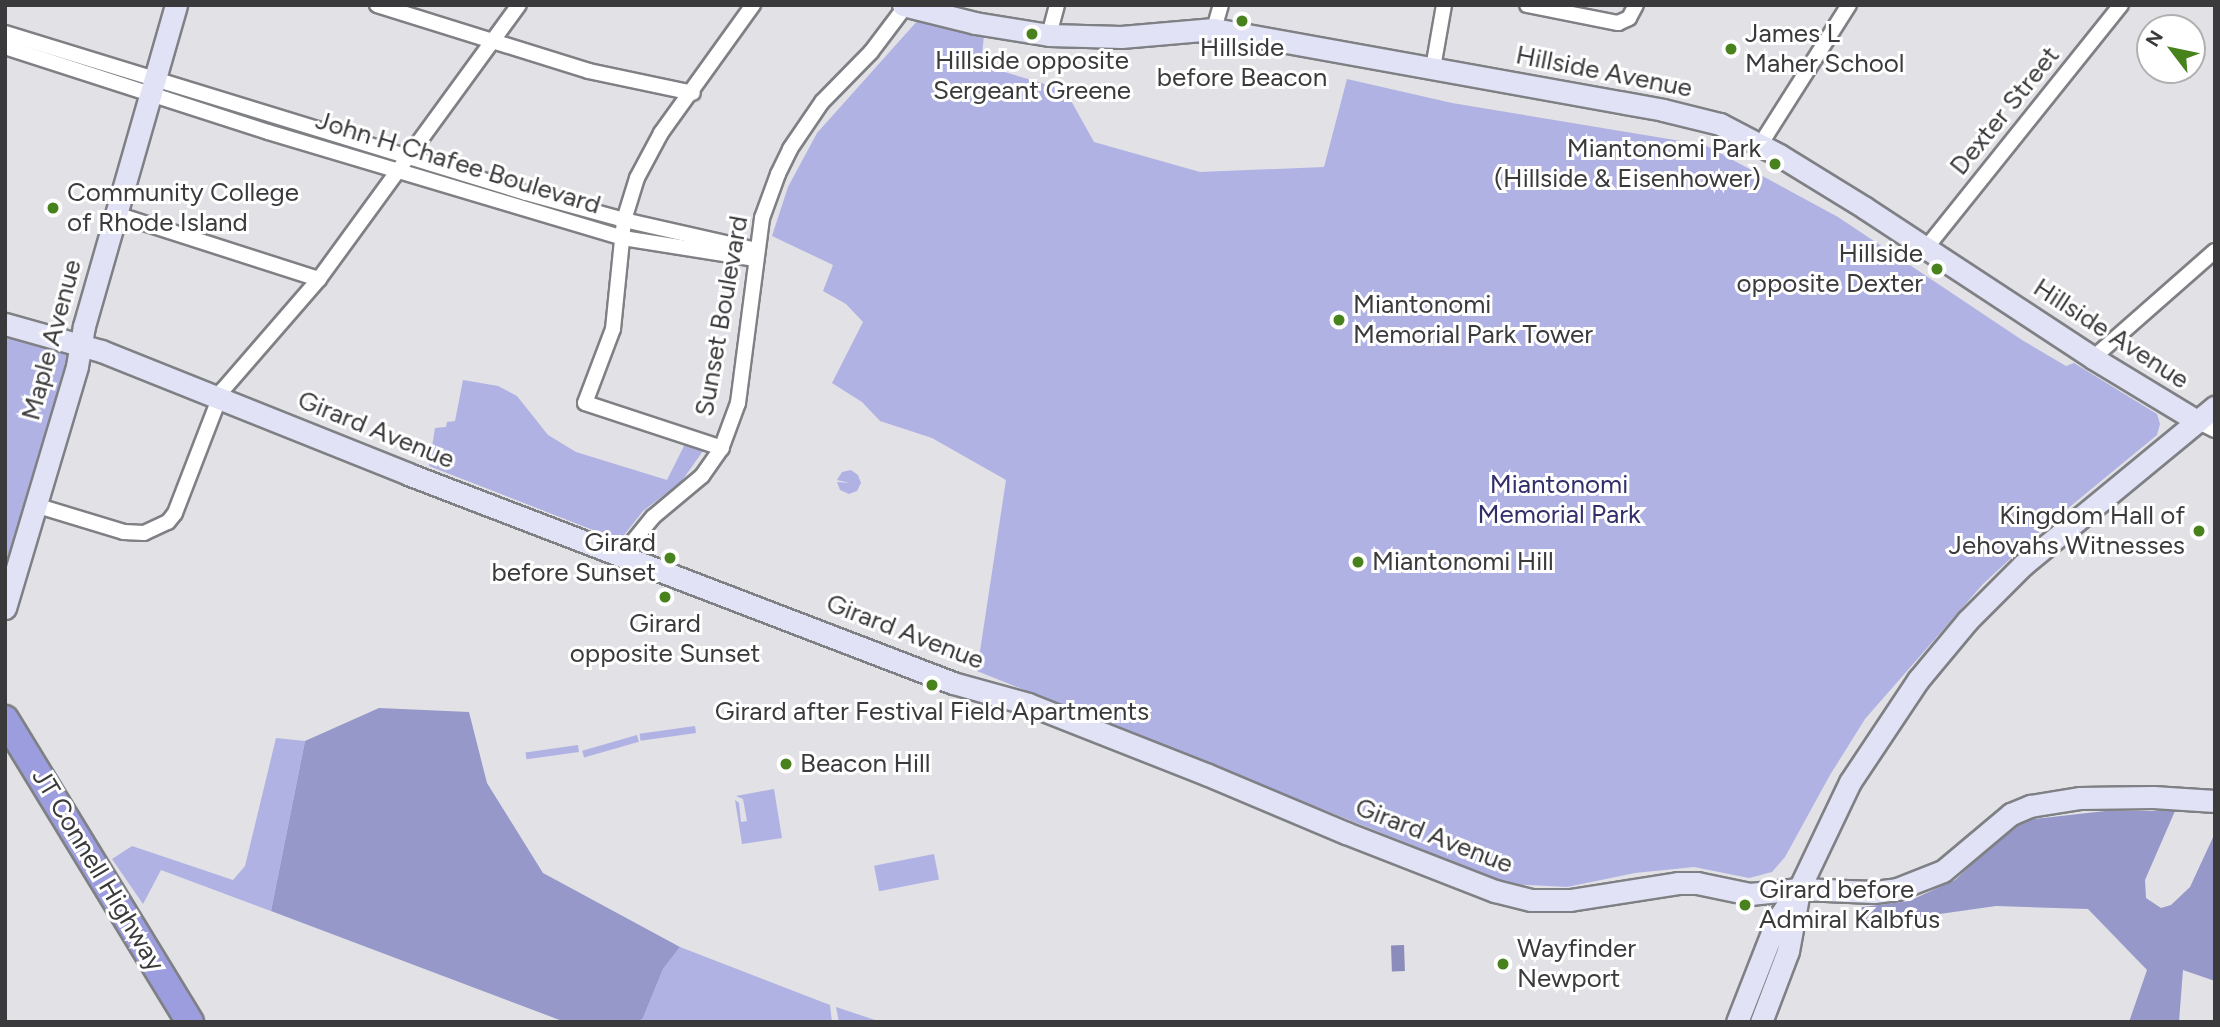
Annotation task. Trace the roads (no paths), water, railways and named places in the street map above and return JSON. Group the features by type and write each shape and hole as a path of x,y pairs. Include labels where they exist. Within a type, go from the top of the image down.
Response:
{"highway":[{"name":"JT Connell Highway","path":"5,719 190,1022"}],"street":[{"name":"Maple Avenue","path":"5,608 176,5"},
{"path":"377,5 589,71 693,93"},
{"path":"34,505 124,532 144,533 159,529 174,513 219,397 319,279 519,5"},
{"path":"722,448 585,403 613,329 624,220 646,158 753,5"},
{"path":"1049,35 1057,5"},
{"path":"1214,29 1220,5"},
{"path":"1433,68 1444,5"},
{"path":"1527,5 1618,23 1629,18 1636,5"},
{"path":"1760,145 1849,5"},
{"name":"Dexter Street","path":"1927,247 2121,5"},
{"name":"Hillside Avenue","path":"904,6 945,10 1049,35 1121,37 1214,29 1663,110 1720,124 1760,145 1927,247 2093,359 2206,426"},
{"name":"Sunset Boulevard","path":"622,555 653,517 702,476 722,448 737,403 762,218 789,149 822,102 871,52 904,6"},
{"path":"5,33 153,88"},
{"path":"5,47 153,88"},
{"name":"John H Chafee Boulevard","path":"153,88 402,164 623,238 756,254"},
{"name":"John H Chafee Boulevard","path":"402,164 756,254"},
{"path":"116,214 319,279"},
{"path":"2093,359 2215,251"},
{"name":"Girard Avenue","path":"5,324 80,345 219,397 953,683 1069,720 1346,833 1510,895 1531,900 1570,900 1678,883 1698,883 1750,894 1799,889 1874,892 1921,881 1960,859 2011,814 2053,801 2153,797 2215,801"},
{"path":"1737,1022 1777,920 1799,889 1850,782 1896,710 1945,647 2023,565 2206,426 2215,407"},
{"path":"1761,1022 1791,942 1799,889"}],"place":[{"name":"Hillside before Beacon","path":"1242,21"},
{"name":"Hillside opposite Sergeant Greene","path":"1032,34"},
{"name":"James L Maher School","path":"1731,49"},
{"name":"Miantonomi Park (Hillside & Eisenhower)","path":"1775,164"},
{"name":"Community College of Rhode Island","path":"53,208"},
{"name":"Hillside opposite Dexter","path":"1937,269"},
{"name":"Miantonomi Memorial Park Tower","path":"1339,320"},
{"name":"Kingdom Hall of Jehovahs Witnesses","path":"2199,531"},
{"name":"Girard before Sunset","path":"670,558"},
{"name":"Miantonomi Hill","path":"1358,562"},
{"name":"Girard opposite Sunset","path":"665,597"},
{"name":"Girard after Festival Field Apartments","path":"932,685"},
{"name":"Beacon Hill","path":"786,764"},
{"name":"Girard before Admiral Kalbfus","path":"1745,905"},
{"name":"Wayfinder Newport","path":"1503,964"}],"park label":[{"name":"Miantonomi Memorial Park","path":"1559,500"}]}
